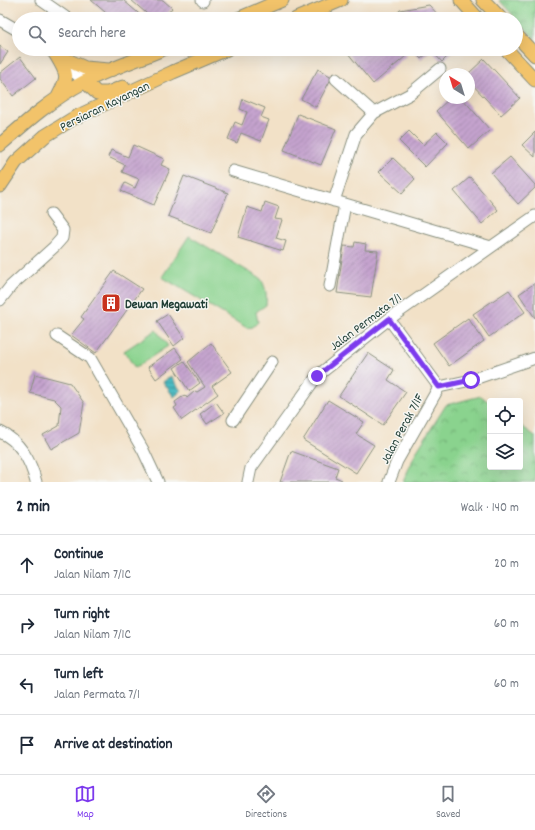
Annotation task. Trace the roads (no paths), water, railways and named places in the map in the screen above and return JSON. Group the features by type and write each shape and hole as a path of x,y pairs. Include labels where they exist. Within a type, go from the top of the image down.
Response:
{"main road":[{"path":"254,12 282,0"},
{"path":"313,12 341,0"},
{"path":"461,0 472,12"},
{"path":"483,0 494,12"},
{"path":"523,42 535,55"},
{"path":"55,56 64,68 67,81 58,97"},
{"path":"60,56 85,68 112,70"},
{"name":"Persiaran Kayangan","path":"0,145 58,97 85,82 146,56"},
{"name":"Persiaran Kayangan","path":"0,186 16,162 45,136 74,118 210,56"},
{"path":"513,56 535,80"},
{"path":"85,82 97,93 108,93 172,72"}],"street":[{"path":"41,0 58,12"},
{"path":"0,20 12,27"},
{"path":"56,56 85,82"},
{"path":"330,286 339,203 356,134 374,113 410,94 439,71"},
{"path":"336,79 374,113"},
{"path":"233,171 491,247"},
{"path":"0,300 11,286 62,238 63,230 50,214"},
{"name":"Jalan Permata 7/1","path":"248,482 251,468 317,376 389,319 535,216"},
{"path":"389,319 439,387 471,380 535,358"},
{"path":"57,336 90,358 143,450 158,482"},
{"path":"233,420 272,362"},
{"name":"Jalan Perak 7/1F","path":"389,482 397,461 439,387"},
{"path":"0,432 5,434 19,447 30,463 36,482"}],"water":[{"path":"171,376 181,391 174,397 163,382"}],"place":[{"name":"Dewan Megawati","path":"111,303"}]}
